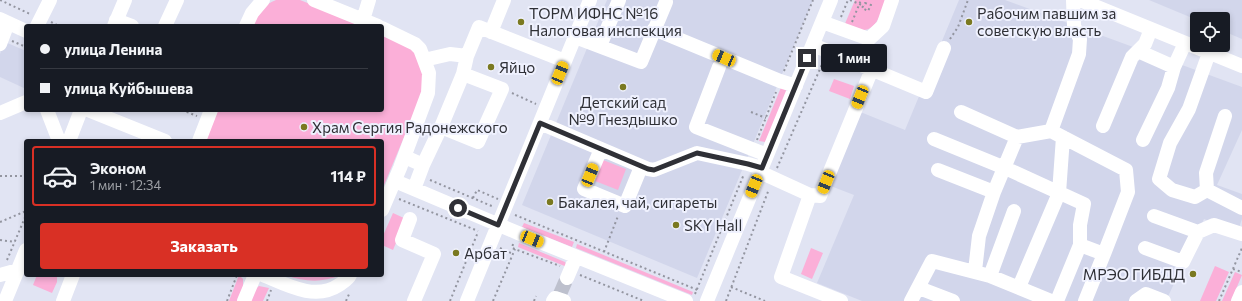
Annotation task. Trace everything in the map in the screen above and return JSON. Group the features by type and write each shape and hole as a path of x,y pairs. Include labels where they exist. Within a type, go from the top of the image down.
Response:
{"street":[{"path":"38,24 50,0"},
{"path":"115,23 125,0"},
{"path":"167,24 177,0"},
{"path":"247,24 252,13 263,0"},
{"path":"314,0 373,24"},
{"path":"363,20 369,0"},
{"path":"491,32 504,0"},
{"path":"467,301 498,225 502,205 540,123 590,0"},
{"path":"600,46 619,0"},
{"path":"395,181 576,257 699,297 765,173 767,155 831,0"},
{"path":"822,22 837,29 869,39 883,26 892,0"},
{"path":"1020,292 1059,193 1057,134 1080,54 1080,39 1074,26 1073,0"},
{"path":"1080,0 1242,66"},
{"path":"575,37 641,62 666,2"},
{"path":"0,44 4,21 24,30"},
{"path":"414,189 463,74 467,56 479,27 565,62"},
{"path":"384,29 415,44 429,73 428,93 405,157 384,206"},
{"path":"654,29 780,81 796,86"},
{"path":"1104,126 1132,57 1145,44 1151,29"},
{"path":"1143,140 1168,88 1174,67 1185,43"},
{"path":"813,45 926,92 944,48"},
{"path":"1138,51 1174,67"},
{"path":"1208,190 1195,197 1172,190 1159,179 1170,143 1189,109 1209,53"},
{"path":"424,60 450,54 467,56"},
{"path":"719,67 696,127 767,155"},
{"path":"540,123 641,167 654,170 697,153 748,164 810,195 820,196 872,69"},
{"path":"440,127 478,142 502,89 463,74"},
{"path":"0,113 24,103"},
{"path":"48,112 59,139"},
{"path":"70,139 80,112"},
{"path":"93,112 160,139"},
{"path":"200,139 209,112"},
{"path":"961,112 1017,137 1057,134 1126,170 1128,192 1085,301"},
{"path":"1208,190 1206,173 1225,116"},
{"path":"975,271 979,236 994,192 1017,137"},
{"path":"934,139 1005,168 1084,204 1080,225 1080,245 1057,301"},
{"path":"601,149 584,189 625,206 641,167"},
{"path":"405,157 421,170"},
{"path":"938,170 994,192"},
{"path":"1208,190 1242,208"},
{"path":"810,195 781,277 810,295 841,301"},
{"path":"990,276 1014,211"},
{"path":"1154,216 1198,232"},
{"path":"410,219 402,240 434,254 414,301"},
{"path":"1145,248 1183,262 1198,232 1214,224 1242,234"},
{"path":"1080,245 1104,254"},
{"path":"5,301 18,270 22,249"},
{"path":"567,278 576,257"},
{"path":"911,301 932,261 990,276 1020,292 1051,301"},
{"path":"1,275 18,270"},
{"path":"63,301 72,277"},
{"path":"244,301 254,277"},
{"path":"268,277 301,290 325,297 348,277"},
{"path":"919,288 953,301"},
{"path":"1238,301 1242,292"},
{"path":"1136,301 1146,294 1164,301"}],"path":[{"path":"754,150 813,0"},
{"path":"837,29 849,0 864,6"},
{"path":"853,26 850,25 861,0"},
{"path":"944,48 958,27 968,0"},
{"path":"726,301 765,173 827,51"},
{"path":"502,89 546,108"},
{"path":"187,112 197,116 195,122"},
{"path":"751,112 766,118"},
{"path":"474,198 477,190 502,205 699,297 748,164"},
{"path":"421,170 474,198 488,204 502,205"},
{"path":"0,176 24,176"},
{"path":"394,197 478,231"},
{"path":"450,301 488,204"},
{"path":"604,252 623,205"},
{"path":"0,222 24,212"},
{"path":"1,275 22,249 24,232"},
{"path":"0,240 22,249"},
{"path":"1220,301 1242,248"},
{"path":"493,301 515,249"},
{"path":"1233,269 1242,272"},
{"path":"227,301 236,277"},
{"path":"731,287 766,301"},
{"path":"534,301 536,296"}],"shaded area":[{"path":"276,0 300,0 360,24 253,24 261,10 267,4"},
{"path":"607,0 813,0 697,278 522,205"},
{"path":"855,0 885,0 878,20 872,27 862,30 844,26"},
{"path":"959,0 1005,0 1242,87 1242,130 1217,185 1242,194 1242,219 1237,233 1204,219 1166,301 862,301 817,283 854,195 823,183 853,109 905,130"},
{"path":"1149,0 1242,0 1242,39 1230,34 1230,12 1190,12 1190,17"},
{"path":"384,35 408,46 417,55 424,69 422,94 384,185 384,139 205,139 216,112 384,112"},
{"path":"5,42 24,50 24,88 0,77 0,54"},
{"path":"834,79 854,86 850,99 829,91"},
{"path":"782,85 786,90 786,93 766,142 759,141"},
{"path":"603,160 626,169 618,190 595,181"},
{"path":"393,213 406,219 393,250 384,246 384,233"},
{"path":"524,223 574,242 572,247 522,227"},
{"path":"519,243 565,262 567,267 518,247"},
{"path":"577,244 693,292 692,295 576,248"},
{"path":"811,248 823,253 812,279 801,274"},
{"path":"1215,266 1229,272 1216,301 1200,301"},
{"path":"1235,272 1242,275 1231,301 1222,301"},
{"path":"36,277 57,277 57,282 52,293 33,285"},
{"path":"238,277 241,277 243,279 243,288 238,301 229,301"},
{"path":"292,277 336,277 313,281"},
{"path":"259,286 269,288 263,301 249,301 254,290"}],"tunnel":[{"path":"560,294 567,278"}],"place":[{"name":"ТОРМ ИФНС №16 Налоговая инспекция","path":"521,22"},
{"name":"Рабочим павшим за советскую власть","path":"969,22"},
{"name":"Яйцо","path":"491,67"},
{"name":"Детский сад №9 Гнездышко","path":"623,87"},
{"name":"Храм Сергия Радонежского","path":"304,127"},
{"name":"Бакалея, чай, сигареты","path":"550,202"},
{"name":"SKY Hall","path":"676,225"},
{"name":"Арбат","path":"456,253"},
{"name":"МРЭО ГИБДД","path":"1193,274"}],"route":[{"path":"458,208 498,225 540,123 548,125 648,169 654,170 697,153 762,168 807,58"}]}
